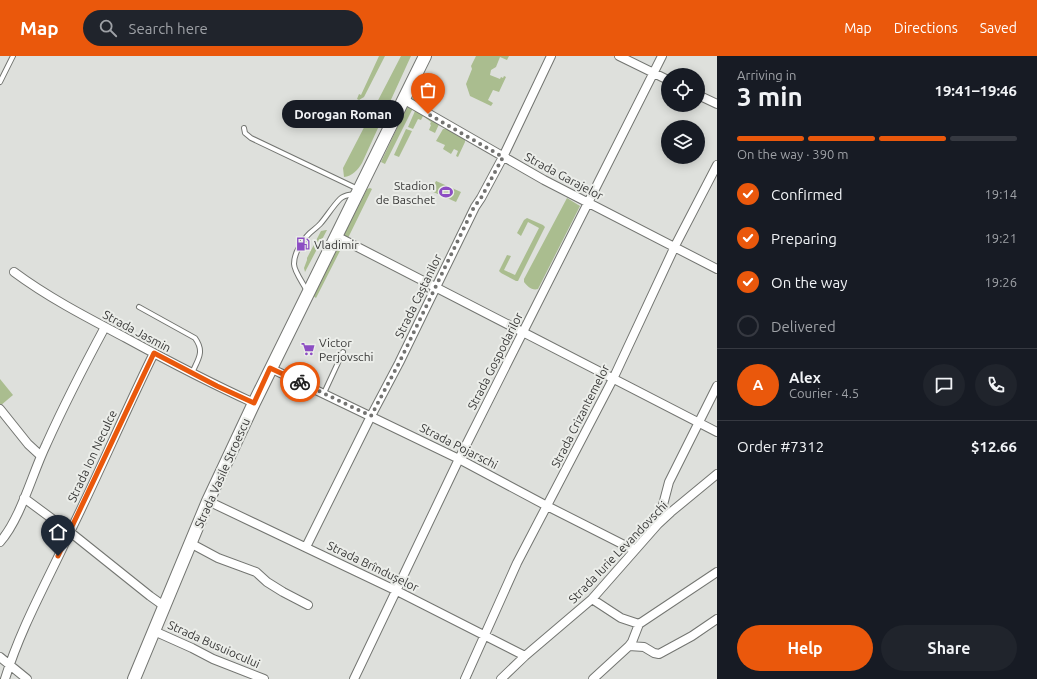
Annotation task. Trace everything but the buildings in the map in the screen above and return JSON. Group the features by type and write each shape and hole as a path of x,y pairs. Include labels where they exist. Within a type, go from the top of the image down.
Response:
{"main road":[{"name":"Strada Vasile Stroescu","path":"134,679 208,501 270,368 425,56"}],"street":[{"name":"Strada Caștanilor","path":"306,547 399,363 474,207 481,198 503,157 551,56"},
{"path":"619,56 661,77"},
{"name":"Strada Gospodarilor","path":"354,679 459,459 662,56"},
{"path":"705,98 717,104"},
{"name":"Strada Garajelor","path":"403,99 544,180 717,269"},
{"name":"Strada Crizantemelor","path":"465,679 517,563 613,379 675,248 717,165"},
{"path":"336,236 717,432"},
{"name":"Strada Jasmin","path":"14,272 37,289 105,328 254,403"},
{"path":"0,542 14,520 41,456 84,367 105,328"},
{"name":"Strada Ion Neculce","path":"6,679 10,665 40,594 154,353"},
{"name":"Strada Pojarschi","path":"270,368 459,459 634,550"},
{"path":"658,524 669,482 717,386"},
{"path":"0,409 28,444 41,456"},
{"name":"Strada Iurie Levandovschi","path":"502,679 525,656 592,599 634,550 670,512 717,474"},
{"path":"24,498 164,606"},
{"name":"Strada Brîndușelor","path":"208,501 397,591 525,656"},
{"path":"190,543 218,558 256,572 267,582 308,605"},
{"path":"593,679 629,646 639,624 717,572"},
{"path":"592,599 621,618 639,624"},
{"path":"629,646 644,647 654,653 659,654 692,636 717,619"},
{"name":"Strada Busuiocului","path":"154,631 247,675 264,679"},
{"path":"0,657 27,679"}],"lane":[{"path":"0,82 14,56"},
{"path":"244,128 245,133 251,138 358,192"},
{"path":"308,293 294,266 295,258 300,247 308,235 320,225 340,199 358,192"},
{"path":"139,307 195,338 200,344 201,352 192,373"},
{"path":"324,393 343,352"}],"green space":[{"path":"379,56 385,56 364,97 359,100 357,99 359,94 361,95"},
{"path":"401,56 411,56 362,163 354,172 344,177 343,168"},
{"path":"476,56 509,56 507,60 500,57 496,67 491,70 490,75 500,79 504,76 506,77 499,92 493,90 488,100 493,103 491,106 470,96 466,84 472,69 471,66"},
{"path":"420,82 424,82 429,85 419,104 412,99"},
{"path":"407,107 412,108 412,110 385,164 381,162"},
{"path":"417,110 440,122 435,133 429,130 431,122 423,116 421,120 418,119 413,129 408,127 415,111"},
{"path":"406,129 412,131 399,157 394,155"},
{"path":"443,129 448,129 465,138 465,142 458,157 456,156 458,151 454,149 451,154 443,149 445,145 436,141"},
{"name":"Stadion de Baschet","path":"436,181 461,192 456,202 431,191"},
{"path":"367,189 372,189 348,238 344,236 345,232"},
{"path":"567,198 580,206 538,289 532,289 525,284 524,279"},
{"path":"527,218 545,227 518,281 516,281 499,271 507,255 511,256 504,270 515,275 539,228 528,222 521,236 517,233 524,220"},
{"path":"327,230 305,272 304,268 307,258 321,231"},
{"path":"341,243 343,245 316,298 313,296"},
{"path":"0,379 13,395 0,406"}],"way so far":[{"path":"300,382 371,416 399,363 474,207 481,198 503,157 428,114"}],"place":[{"name":"Dorogan Roman","path":"428,114"},
{"name":"Stadion de Baschet","path":"446,192"},
{"name":"Vladimir","path":"303,244"},
{"name":"Victor Perjovschi","path":"308,349"}],"route":[{"path":"58,556 154,353 217,386 254,403 270,368 300,382"}]}
